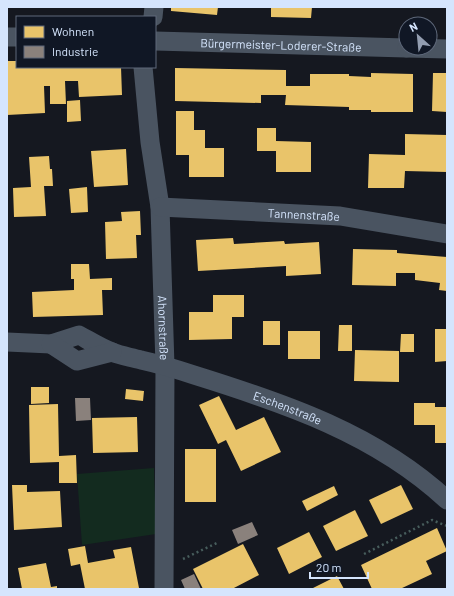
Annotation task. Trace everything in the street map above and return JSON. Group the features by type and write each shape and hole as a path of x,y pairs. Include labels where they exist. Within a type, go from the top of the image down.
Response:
{"street":[{"name":"Bürgermeister-Loderer-Straße","path":"156,41 398,48"},
{"name":"Ahornstraße","path":"143,68 150,142 160,207 166,366 164,589"},
{"name":"Tannenstraße","path":"160,207 340,216 447,234"},
{"name":"Eschenstraße","path":"7,342 51,344 79,335 112,352 166,366 276,402 314,416 356,436 396,460 430,484 447,500"}],"path":[{"path":"364,554 432,520 447,526"},
{"path":"164,568 219,542"}],"green space":[{"path":"154,468 156,534 82,545 77,474"}],"building: Wohnen":[{"path":"171,7 218,7 217,15 171,11"},
{"path":"271,7 312,7 311,18 271,17"},
{"path":"7,61 16,61 16,68 121,68 122,95 79,97 78,81 65,81 66,104 50,104 50,86 44,86 45,113 7,115"},
{"path":"175,68 286,70 286,86 310,86 310,74 349,74 349,76 371,77 371,73 413,74 413,112 371,112 371,110 349,110 349,107 285,105 286,95 261,95 261,103 175,101"},
{"path":"433,73 447,73 447,112 432,111"},
{"path":"80,100 81,121 67,122 67,101"},
{"path":"176,111 194,111 194,130 205,130 205,148 224,148 224,177 189,177 189,155 176,155"},
{"path":"257,128 276,128 276,141 311,142 311,172 276,172 276,151 257,151"},
{"path":"405,134 447,135 447,172 405,171 404,188 368,188 369,154 405,155"},
{"path":"126,149 128,185 94,187 91,151"},
{"path":"49,156 50,169 52,169 53,186 44,186 46,216 14,217 13,188 31,187 29,157"},
{"path":"87,187 88,212 71,213 69,189"},
{"path":"140,211 141,235 136,235 137,258 106,259 105,222 122,221 121,212"},
{"path":"233,238 234,244 284,241 285,244 319,242 321,274 286,276 286,266 198,271 196,240"},
{"path":"353,249 397,250 397,253 447,257 447,291 439,290 440,283 415,280 415,273 396,273 396,286 352,285"},
{"path":"71,264 89,264 90,279 112,278 112,290 102,290 103,315 33,317 32,292 74,290 74,279 71,279"},
{"path":"213,295 244,295 244,317 232,317 232,339 189,340 189,312 213,312"},
{"path":"263,321 280,321 280,345 263,345"},
{"path":"339,325 352,325 352,351 338,351"},
{"path":"435,329 447,329 447,361 435,362"},
{"path":"288,331 320,331 320,359 288,359"},
{"path":"401,334 414,334 414,352 400,352"},
{"path":"355,350 399,351 399,382 354,381"},
{"path":"31,387 49,387 49,403 31,404"},
{"path":"126,389 144,391 143,401 125,399"},
{"path":"219,396 236,430 264,417 281,452 241,471 226,440 218,444 199,405"},
{"path":"414,403 435,403 435,407 447,407 447,443 435,443 435,425 414,425"},
{"path":"58,404 59,456 76,455 77,483 59,483 59,462 30,463 29,405"},
{"path":"137,417 138,452 93,453 92,418"},
{"path":"185,449 216,449 216,502 185,502"},
{"path":"12,485 27,485 27,492 60,491 62,527 14,530"},
{"path":"401,485 413,509 381,524 369,500"},
{"path":"334,486 338,495 307,511 302,501"},
{"path":"355,510 368,536 336,551 323,526"},
{"path":"437,528 447,551 426,561 432,574 400,589 372,589 361,565"},
{"path":"309,532 322,557 289,574 277,548"},
{"path":"243,544 259,575 232,589 203,589 193,569"},
{"path":"85,546 88,563 115,558 113,550 131,547 139,588 85,589 80,564 71,566 68,549"},
{"path":"46,563 51,587 57,586 57,589 22,589 18,568"},
{"path":"337,576 344,589 311,589"}],"building: Industrie":[{"path":"75,398 90,398 91,420 76,421"},
{"path":"252,522 258,535 238,544 232,530"},
{"path":"194,574 201,589 185,589 181,580"}]}
